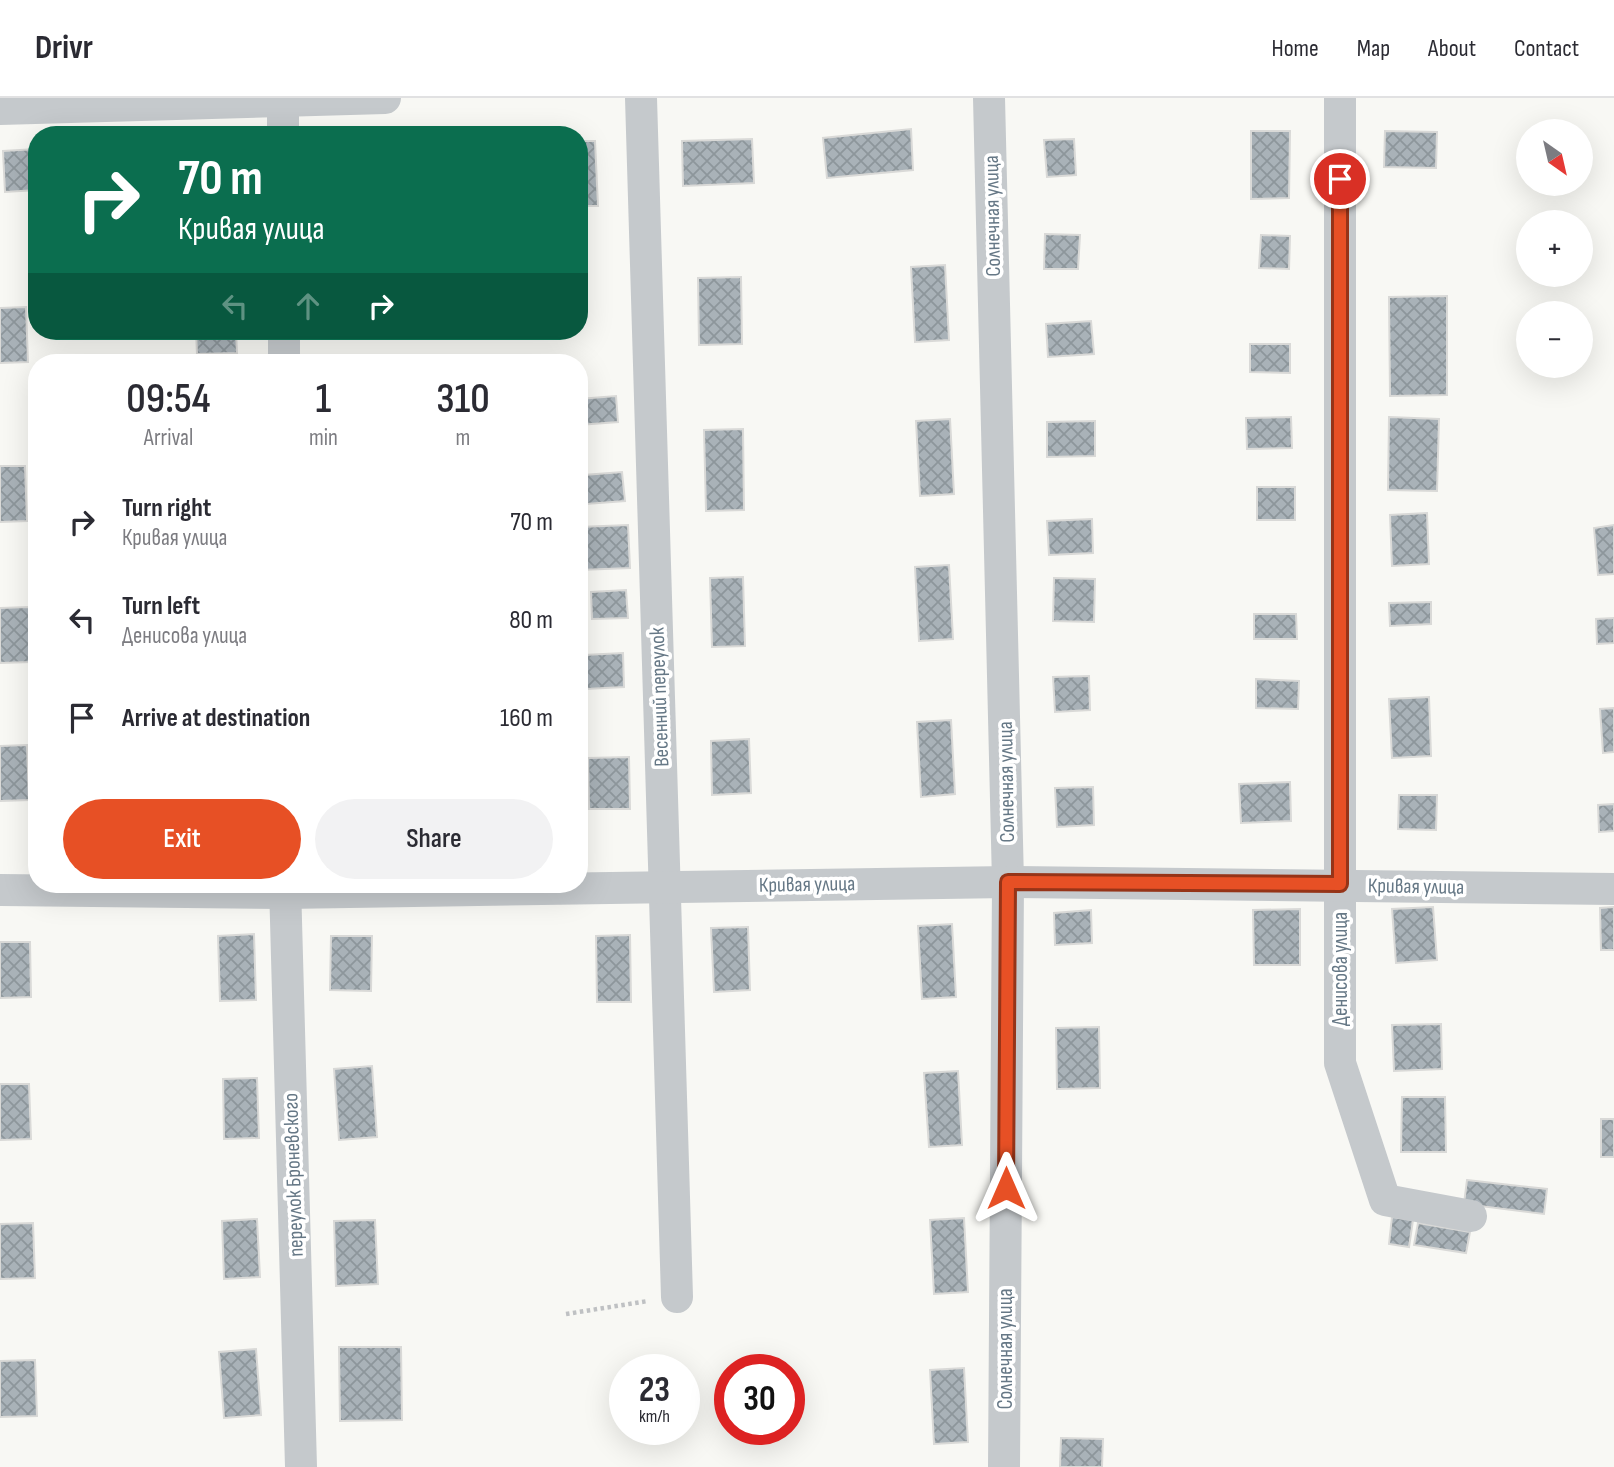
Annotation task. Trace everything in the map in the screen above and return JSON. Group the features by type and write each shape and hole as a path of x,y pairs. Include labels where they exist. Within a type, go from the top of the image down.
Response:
{"street":[{"path":"0,109 112,102 283,102 385,98"},
{"name":"Весенний переулок","path":"640,98 677,1297"},
{"name":"Солнечная улица","path":"989,98 1008,882 1004,1467"},
{"name":"Денисова улица","path":"1340,98 1340,1063 1385,1200 1471,1216"},
{"path":"283,102 283,126"},
{"name":"Кривая улица","path":"588,886 1008,882 1614,889"},
{"name":"Кривая улица","path":"0,890 28,890"},
{"name":"переулок Броневского","path":"285,893 301,1467"}],"path":[{"path":"566,1314 677,1297"}],"building":[{"path":"911,129 913,170 827,178 823,138"},
{"path":"1251,131 1290,131 1289,198 1251,199"},
{"path":"1385,131 1437,132 1436,168 1384,167"},
{"path":"752,139 754,183 683,186 682,141"},
{"path":"1074,139 1076,175 1047,177 1044,140"},
{"path":"588,141 595,141 598,206 588,206"},
{"path":"28,150 28,191 5,192 3,151"},
{"path":"1045,234 1080,235 1078,269 1044,269"},
{"path":"1261,235 1290,236 1289,269 1259,268"},
{"path":"945,265 949,340 915,342 911,267"},
{"path":"741,277 742,344 699,345 698,278"},
{"path":"1447,296 1447,395 1390,396 1389,297"},
{"path":"26,307 28,362 0,363 0,308"},
{"path":"1091,321 1094,354 1048,357 1046,324"},
{"path":"196,340 236,340 237,353 197,354"},
{"path":"1250,344 1290,344 1290,373 1250,372"},
{"path":"616,396 618,422 588,424 588,398"},
{"path":"1291,417 1292,448 1247,449 1246,418"},
{"path":"1389,417 1439,419 1437,491 1388,490"},
{"path":"950,419 954,494 920,496 916,421"},
{"path":"1095,421 1095,456 1047,457 1047,422"},
{"path":"743,429 744,510 706,511 704,430"},
{"path":"0,466 25,466 27,521 0,522"},
{"path":"622,472 625,501 588,504 588,475"},
{"path":"1257,487 1295,487 1295,520 1257,520"},
{"path":"1427,513 1429,564 1392,566 1390,515"},
{"path":"1092,519 1093,553 1049,555 1047,521"},
{"path":"628,525 630,568 588,570 588,527"},
{"path":"1614,525 1614,574 1598,575 1594,528"},
{"path":"949,565 953,639 919,641 915,567"},
{"path":"743,577 745,646 712,647 710,578"},
{"path":"1054,578 1095,579 1094,622 1053,621"},
{"path":"626,590 628,618 592,619 591,592"},
{"path":"1431,602 1431,624 1390,626 1389,603"},
{"path":"28,607 28,662 0,663 0,608"},
{"path":"1254,614 1296,614 1297,639 1254,639"},
{"path":"1614,618 1614,643 1597,644 1596,619"},
{"path":"623,653 624,687 588,689 588,655"},
{"path":"1089,676 1090,710 1055,712 1053,677"},
{"path":"1256,679 1299,681 1298,709 1256,708"},
{"path":"1429,697 1431,756 1392,758 1389,699"},
{"path":"1614,708 1614,752 1603,753 1600,709"},
{"path":"951,720 955,794 921,797 917,722"},
{"path":"749,739 751,793 712,795 711,741"},
{"path":"27,745 28,800 0,801 0,746"},
{"path":"629,757 630,809 589,809 588,758"},
{"path":"1290,782 1291,821 1241,823 1239,784"},
{"path":"1093,787 1094,825 1057,827 1055,788"},
{"path":"1399,795 1437,795 1436,830 1398,829"},
{"path":"1614,804 1614,831 1599,832 1598,805"},
{"path":"1433,907 1437,960 1396,963 1392,909"},
{"path":"1614,907 1614,950 1601,950 1600,908"},
{"path":"1300,909 1300,965 1254,965 1253,910"},
{"path":"1091,910 1092,943 1055,945 1054,913"},
{"path":"952,924 956,997 922,999 918,926"},
{"path":"748,927 750,990 714,992 711,928"},
{"path":"254,934 256,1000 220,1001 218,936"},
{"path":"630,935 631,1002 597,1002 596,936"},
{"path":"331,936 372,936 371,991 330,990"},
{"path":"0,942 30,942 31,997 0,998"},
{"path":"1441,1024 1442,1069 1394,1071 1392,1025"},
{"path":"1099,1027 1100,1088 1057,1089 1056,1028"},
{"path":"372,1066 377,1137 339,1140 334,1069"},
{"path":"958,1071 962,1145 929,1147 924,1073"},
{"path":"257,1078 259,1138 224,1139 223,1079"},
{"path":"0,1084 29,1084 31,1139 0,1140"},
{"path":"1402,1097 1445,1097 1446,1152 1401,1152"},
{"path":"1601,1119 1614,1119 1614,1157 1601,1157"},
{"path":"1467,1180 1547,1189 1544,1214 1464,1204"},
{"path":"1392,1217 1413,1220 1409,1247 1389,1244"},
{"path":"964,1218 968,1292 934,1294 930,1220"},
{"path":"257,1219 260,1277 224,1279 222,1221"},
{"path":"375,1220 378,1284 336,1286 334,1221"},
{"path":"33,1223 35,1278 0,1279 0,1224"},
{"path":"1418,1223 1470,1232 1466,1253 1414,1245"},
{"path":"339,1347 401,1347 402,1420 340,1421"},
{"path":"256,1349 261,1415 224,1418 219,1352"},
{"path":"35,1360 37,1416 0,1417 0,1361"},
{"path":"964,1368 968,1442 934,1444 930,1370"},
{"path":"1061,1438 1103,1439 1102,1467 1060,1467"}],"route":[{"path":"1006,1188 1008,882 1340,884 1340,179"}]}
